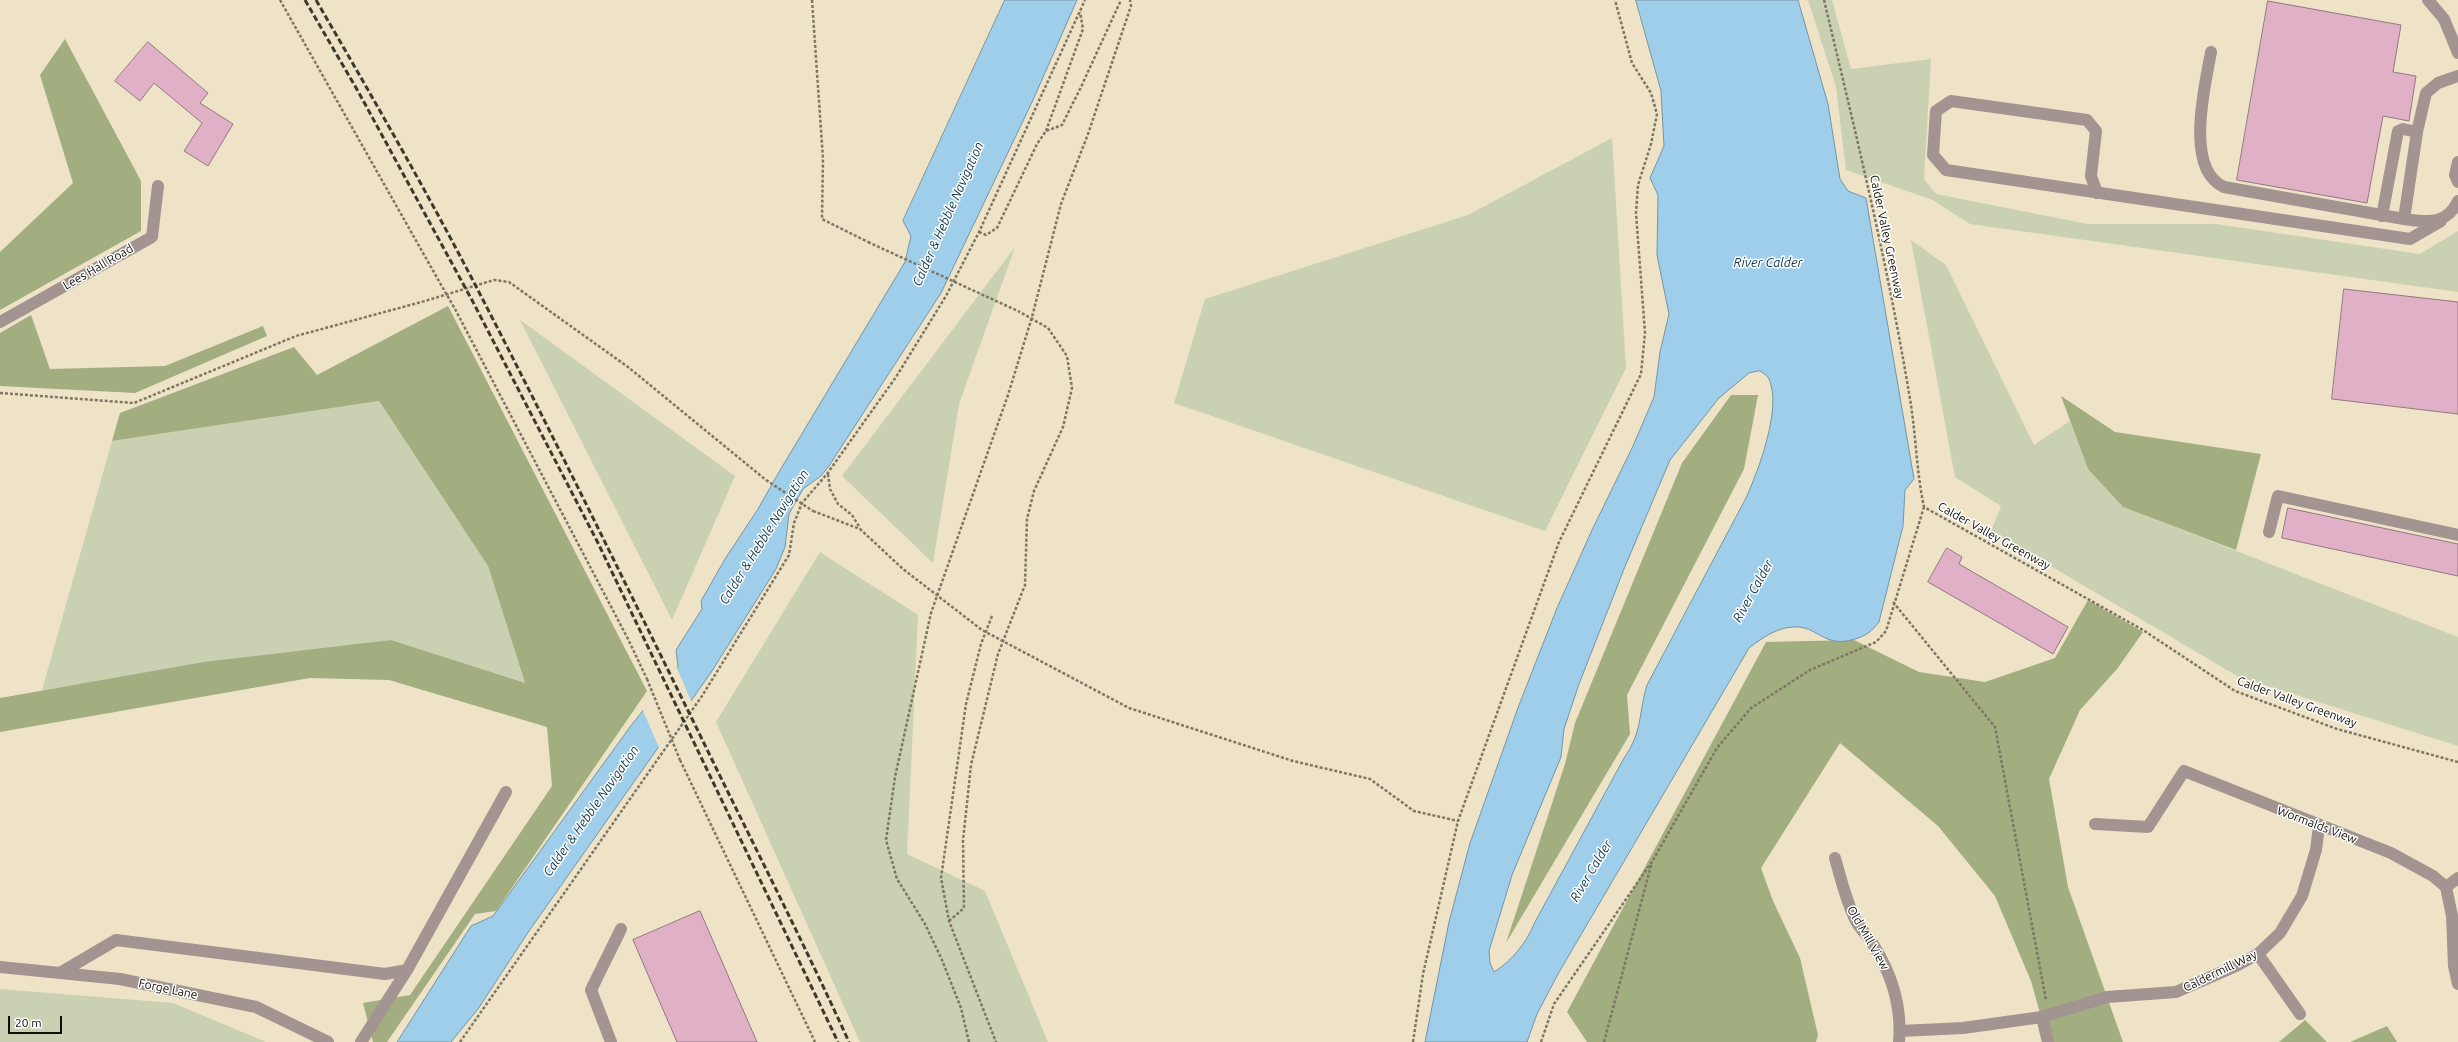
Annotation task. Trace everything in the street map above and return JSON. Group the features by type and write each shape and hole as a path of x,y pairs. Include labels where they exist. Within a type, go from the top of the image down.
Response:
{"street":[{"path":"2428,0 2444,19 2458,53"},
{"path":"2211,52 2199,123 2206,170 2214,182 2224,187 2304,200 2382,216 2431,223 2441,221"},
{"path":"2404,219 2417,132 2426,93 2438,83 2458,76"},
{"path":"2097,192 2091,176 2096,131 2086,120 1951,101 1936,111 1933,155 1946,170 2410,239 2441,221 2452,211 2458,201"},
{"path":"2382,216 2398,131 2403,129 2417,132"},
{"path":"2458,162 2455,175 2458,182"},
{"name":"Lees Hall Road","path":"0,322 152,237 158,186"},
{"path":"2269,532 2278,496 2458,535"},
{"name":"Wormalds View","path":"2095,824 2148,827 2184,771 2319,826 2391,853 2433,876 2446,887"},
{"path":"361,1042 407,970 506,792"},
{"name":"Caldermill Way","path":"1900,1037 2045,1016 2106,998 2176,992 2258,954 2280,932 2302,896 2316,850 2319,826"},
{"name":"Old Mill View","path":"1835,858 1847,900 1857,923 1874,945 1890,975 1896,1001 1900,1037"},
{"path":"2458,878 2446,887 2452,916 2454,966 2458,984"},
{"path":"611,1042 591,990 621,929"},
{"path":"60,973 116,940 385,974 407,970"},
{"path":"2258,954 2300,1014"},
{"name":"Forge Lane","path":"0,967 120,978 256,1007 328,1042"},
{"path":"2045,1016 2048,1042"}],"path":[{"path":"280,0 455,309 628,639 647,679 680,760 815,1042"},
{"path":"812,0 823,159 822,218 868,242 1032,317 1048,328 1066,356 1072,388 1063,427 1034,491 1028,519 1024,585 998,654 971,765 963,841 964,908 949,921"},
{"path":"460,1042 702,696 789,555 794,523 802,503 828,474 896,377 946,296 979,232 1085,0"},
{"path":"1046,131 1062,125 1071,110 1120,0"},
{"path":"969,1042 960,1008 942,960 925,924 897,879 886,840 895,776 931,613 1008,395 1032,317 1061,204 1088,134 1131,6 1130,0"},
{"path":"1413,1042 1423,974 1458,821 1559,542 1641,374 1645,333 1636,213 1638,185 1651,144 1657,114 1651,93 1632,64 1615,0"},
{"name":"Calder Valley Greenway","path":"1824,0 1869,191 1909,394 1924,507 2109,610 2235,691 2337,730 2458,762"},
{"path":"979,232 986,235 997,228 1025,167 1046,131 1083,29 1080,11"},
{"path":"0,393 134,403 296,336 425,301 494,280 509,282 628,367 766,480 813,511 860,529"},
{"path":"828,474 830,488 838,504 852,515 860,529 903,569 986,632 1129,708 1293,761 1370,779 1414,811 1458,821"},
{"path":"1541,1042 1554,1004 1653,860 1716,748 1751,708 1810,670 1876,642 1886,631 1893,602 1924,507"},
{"path":"1893,602 1995,727 2045,1016"},
{"path":"992,616 986,632 966,704 941,878 949,921 996,1042"},
{"path":"1604,1042 1653,860"}],"green space":[{"path":"1808,0 1832,0 1851,69 1931,59 1924,179 1936,194 2088,224 2216,224 2420,254 2458,231 2458,292 1970,224 1933,200 1846,170 1836,87"},
{"path":"65,39 141,181 141,231 0,310 0,252 73,183 40,75"},
{"path":"1612,138 1626,368 1545,531 1174,403 1205,299 1468,215"},
{"path":"1911,240 1946,265 2034,445 2070,421 2088,469 2123,507 2458,637 2458,746 2239,677 1991,531 2001,506 1955,477"},
{"path":"1015,247 959,404 933,563 842,476"},
{"path":"448,306 647,691 496,911 475,914 387,1042 373,1042 363,1003 410,995 552,786 547,727 389,680 310,678 0,732 0,698 204,662 391,640 525,683 488,566 379,401 112,441 120,413 294,347 317,375"},
{"path":"31,315 50,369 165,366 263,326 267,336 135,393 0,386 0,333"},
{"path":"520,320 735,476 672,620"},
{"path":"1731,395 1758,395 1744,469 1627,695 1630,734 1506,943 1565,764 1575,723 1682,463"},
{"path":"2061,396 2115,432 2261,454 2236,550 2123,507 2088,469"},
{"path":"379,401 488,566 525,684 391,640 42,690 112,441"},
{"path":"820,552 918,615 907,854 985,891 1048,1042 860,1042 716,722"},
{"path":"2088,600 2143,632 2117,669 2080,710 2049,779 2068,887 2123,1042 2048,1042 2031,981 1995,896 1938,826 1840,743 1761,868 1773,901 1800,958 1818,1035 1816,1042 1587,1042 1567,1012 1766,642 1854,640 1919,672 1985,682 2055,658"},
{"path":"0,989 173,1003 266,1042 0,1042"},
{"path":"2305,1020 2327,1042 2279,1042"},
{"path":"2387,1026 2397,1042 2350,1042"}],"water":[{"name":"Calder & Hebble Navigation","path":"1005,0 1077,0 1033,100 941,293 829,466 821,476 803,489 789,514 785,547 776,569 712,671 529,931 478,1009 451,1042 397,1042 471,926 493,916 630,727 678,666 676,650 702,609 701,601 725,559 758,509 905,262 911,236 903,221"},
{"name":"River Calder","path":"1636,0 1798,0 1828,104 1840,179 1848,191 1866,198 1914,479 1905,490 1903,526 1879,622 1868,633 1855,639 1835,641 1809,629 1793,627 1781,629 1770,634 1749,648 1558,974 1537,1014 1527,1042 1425,1042 1449,922 1470,843 1519,705 1557,608 1592,530 1633,446 1654,397 1660,352 1669,314 1657,255 1658,195 1650,178 1664,146 1661,91","holes":["1760,371 1769,379 1772,391 1773,406 1763,454 1747,496 1647,685 1637,731 1630,748 1527,937 1513,956 1494,972 1490,963 1489,951 1512,875 1561,757 1564,729 1579,684 1624,569 1670,460 1719,398 1749,373"]}],"pier":[{"path":"676,666 692,703 660,750 642,708"}],"building":[{"path":"2268,1 2401,25 2393,72 2416,76 2409,121 2383,116 2367,203 2237,180"},
{"path":"148,42 208,93 200,103 233,124 208,166 184,151 202,123 154,83 140,101 115,81"},
{"path":"2344,289 2458,302 2458,414 2332,399"},
{"path":"2288,508 2458,544 2458,576 2282,538"},
{"path":"1947,548 1962,557 1959,564 2068,627 2053,654 1928,582"},
{"path":"700,911 757,1042 677,1042 633,940"}],"railway":[{"path":"305,0 359,93 473,302 598,543 838,1042"},
{"path":"316,0 422,185 510,352 776,888 849,1042"}]}
